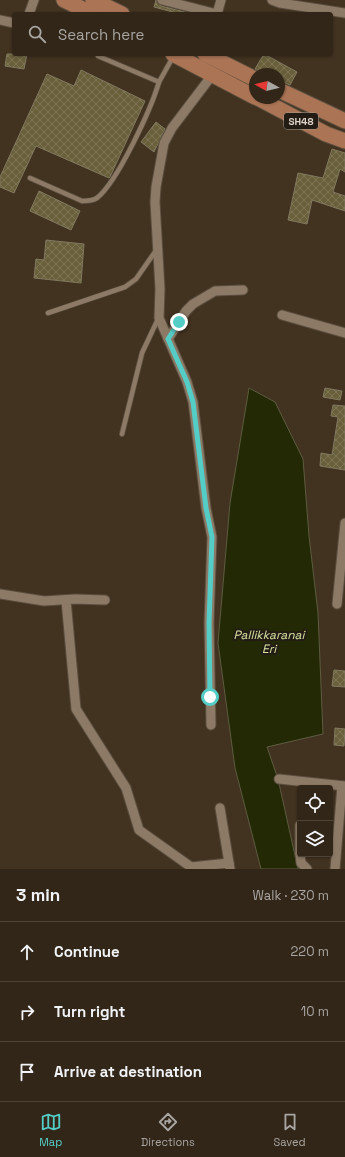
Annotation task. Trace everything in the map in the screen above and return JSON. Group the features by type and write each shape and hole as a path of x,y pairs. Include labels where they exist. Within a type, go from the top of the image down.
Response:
{"main road":[{"path":"64,0 89,12"},
{"path":"93,0 118,12"},
{"path":"178,56 249,93"},
{"path":"209,56 249,76"},
{"name":"SH48","path":"285,92 342,116"},
{"name":"SH48","path":"269,104 326,134 345,141"}],"street":[{"path":"30,12 34,0"},
{"path":"162,0 198,12"},
{"path":"218,12 221,0"},
{"path":"272,0 280,3 345,13"},
{"path":"0,20 12,23"},
{"path":"211,725 209,623 212,537 206,508 193,402 187,382 159,318 160,289 157,249 156,187 164,143 172,128 213,74"},
{"path":"168,339 186,311 193,304 215,291 243,290"},
{"path":"282,315 345,333"},
{"path":"337,604 345,523"},
{"path":"0,594 44,601 105,600"},
{"path":"66,600 76,708 126,788 138,830 191,867 230,866 220,808"},
{"path":"279,779 304,785"},
{"path":"333,786 343,786 335,869"},
{"path":"300,857 301,863 307,869"}],"lane":[{"path":"98,56 159,82"},
{"path":"30,178 82,201 92,201 97,198 112,182 148,112 159,82 173,56"},
{"path":"48,313 126,288 136,279 157,249"},
{"path":"122,434 142,353 159,318"}],"water":[{"name":"Pallikkaranai Eri","path":"249,388 275,402 303,459 309,536 318,613 323,734 267,747 278,779 298,869 261,869 235,768 218,643 230,503"}],"building":[{"path":"156,0 161,6 185,12 173,12 154,7"},
{"path":"7,54 12,54 12,56 27,56 24,69 5,66"},
{"path":"263,56 268,56 297,72 290,85 285,83 285,68 256,68"},
{"path":"81,70 145,101 110,177 109,178 36,146 14,193 0,187 0,177 47,74 74,86"},
{"path":"156,122 165,129 154,152 141,142"},
{"path":"332,149 345,153 345,172 340,169 333,192 345,196 345,211 312,200 307,224 288,220 298,173 323,178"},
{"path":"39,191 80,211 71,230 30,211"},
{"path":"46,240 84,244 81,283 34,278 36,259 44,260"},
{"path":"325,388 342,391 340,400 323,397"},
{"path":"333,405 345,406 345,470 320,466 321,453 332,455 338,417 331,416"},
{"path":"334,670 345,671 345,687 332,686"},
{"path":"335,728 345,729 344,746 334,745"}],"route":[{"path":"179,322 168,339 187,382 193,402 206,508 212,537 209,623 210,697"}]}
